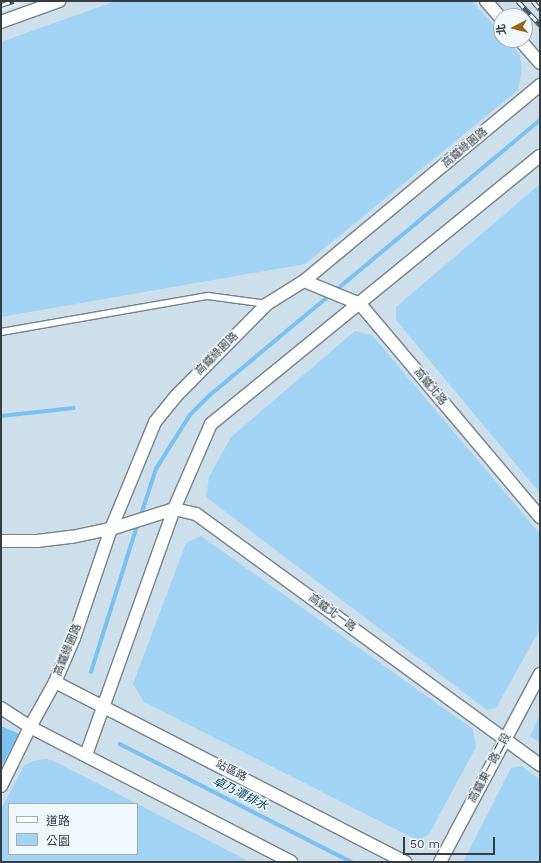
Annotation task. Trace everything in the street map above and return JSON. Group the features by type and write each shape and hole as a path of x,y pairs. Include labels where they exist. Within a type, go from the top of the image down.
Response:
{"street":[{"path":"1,22 59,1"},
{"path":"486,1 493,9"},
{"path":"527,48 540,63"},
{"name":"高鐵綠園路","path":"1,786 30,727 55,682 74,638 111,529 155,422 176,396 267,304 304,281 540,85"},
{"path":"86,755 174,509 211,424 540,156"},
{"name":"高鐵北路","path":"304,281 360,304 540,517"},
{"path":"1,541 37,541 111,529 174,509"},
{"name":"高鐵北一路","path":"174,509 196,514 540,764"},
{"name":"高鐵東一路二段","path":"440,862 540,674"},
{"name":"站區路","path":"55,682 104,705 405,862"},
{"path":"1,708 30,727 291,862"}],"lane":[{"path":"1,332 208,296 267,304"}],"shaded area":[{"path":"32,1 540,1 540,862 1,862 1,12"},
{"path":"1,726 19,734 1,767"}],"green space":[{"path":"116,1 472,1 493,24 493,48 514,48 520,55 522,69 518,90 305,264 1,317 1,42"},
{"path":"540,184 540,493 396,320 396,307"},
{"path":"355,331 372,335 540,534 540,629 496,708 487,710 206,497 209,477 231,437"},
{"path":"201,536 473,729 476,747 429,834 419,841 144,702 133,684 186,543"},
{"path":"540,715 540,743 530,736"},
{"path":"46,759 54,761 136,803 8,803 8,855 138,855 138,804 250,862 1,862 1,809 24,766 33,761"},
{"path":"522,766 540,780 540,862 463,862 511,768"}],"waterway":[{"path":"335,291 540,120"},
{"path":"140,518 156,469 190,415 210,395 330,295"},
{"name":"卓乃潭排水","path":"1,416 74,408"},
{"path":"91,672 138,523"},
{"name":"卓乃潭排水","path":"120,744 352,862"}],"railway":[{"path":"1,5 13,1"},
{"path":"518,1 540,25"},
{"path":"533,1 540,9"}]}
